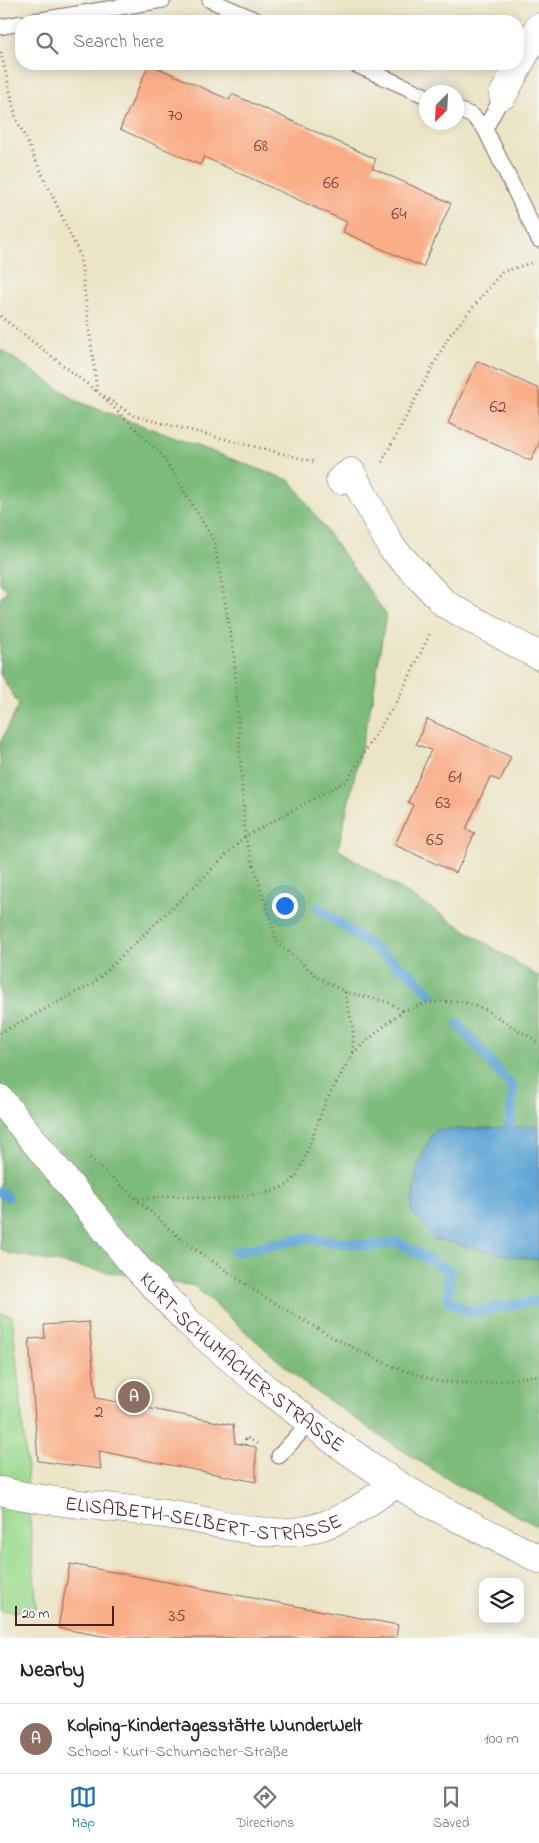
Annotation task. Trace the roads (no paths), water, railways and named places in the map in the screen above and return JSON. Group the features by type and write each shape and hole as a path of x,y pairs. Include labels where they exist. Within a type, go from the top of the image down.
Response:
{"street":[{"path":"524,55 539,27"},
{"path":"503,95 516,70"},
{"path":"345,476 392,548 445,604 539,656"},
{"name":"KURT-SCHUMACHER-STRASSE","path":"0,1099 130,1260 187,1321 264,1387 337,1443 396,1483 434,1506 539,1559"},
{"name":"ELISABETH-SELBERT-STRASSE","path":"0,1491 28,1497 185,1517 256,1531 294,1532 330,1525 362,1508 396,1483"}],"lane":[{"path":"71,15 163,0"},
{"path":"210,0 244,15"},
{"path":"0,27 15,24"},
{"path":"368,70 419,93"},
{"path":"485,129 503,95"},
{"path":"464,112 473,116 485,129 539,240"},
{"path":"279,1456 310,1422"}],"water":[{"path":"539,1126 539,1260 506,1255 434,1239 411,1210 418,1164 434,1130"}],"waterway":[{"path":"318,908 412,975 431,994"},
{"path":"458,1024 513,1088 509,1139"},
{"path":"0,1192 8,1197"},
{"path":"235,1252 306,1238 372,1246 397,1242 450,1271 448,1301 470,1312 539,1301"}],"place":[{"name":"Kolping-Kindertagesstätte WunderWelt","path":"134,1397"}]}
